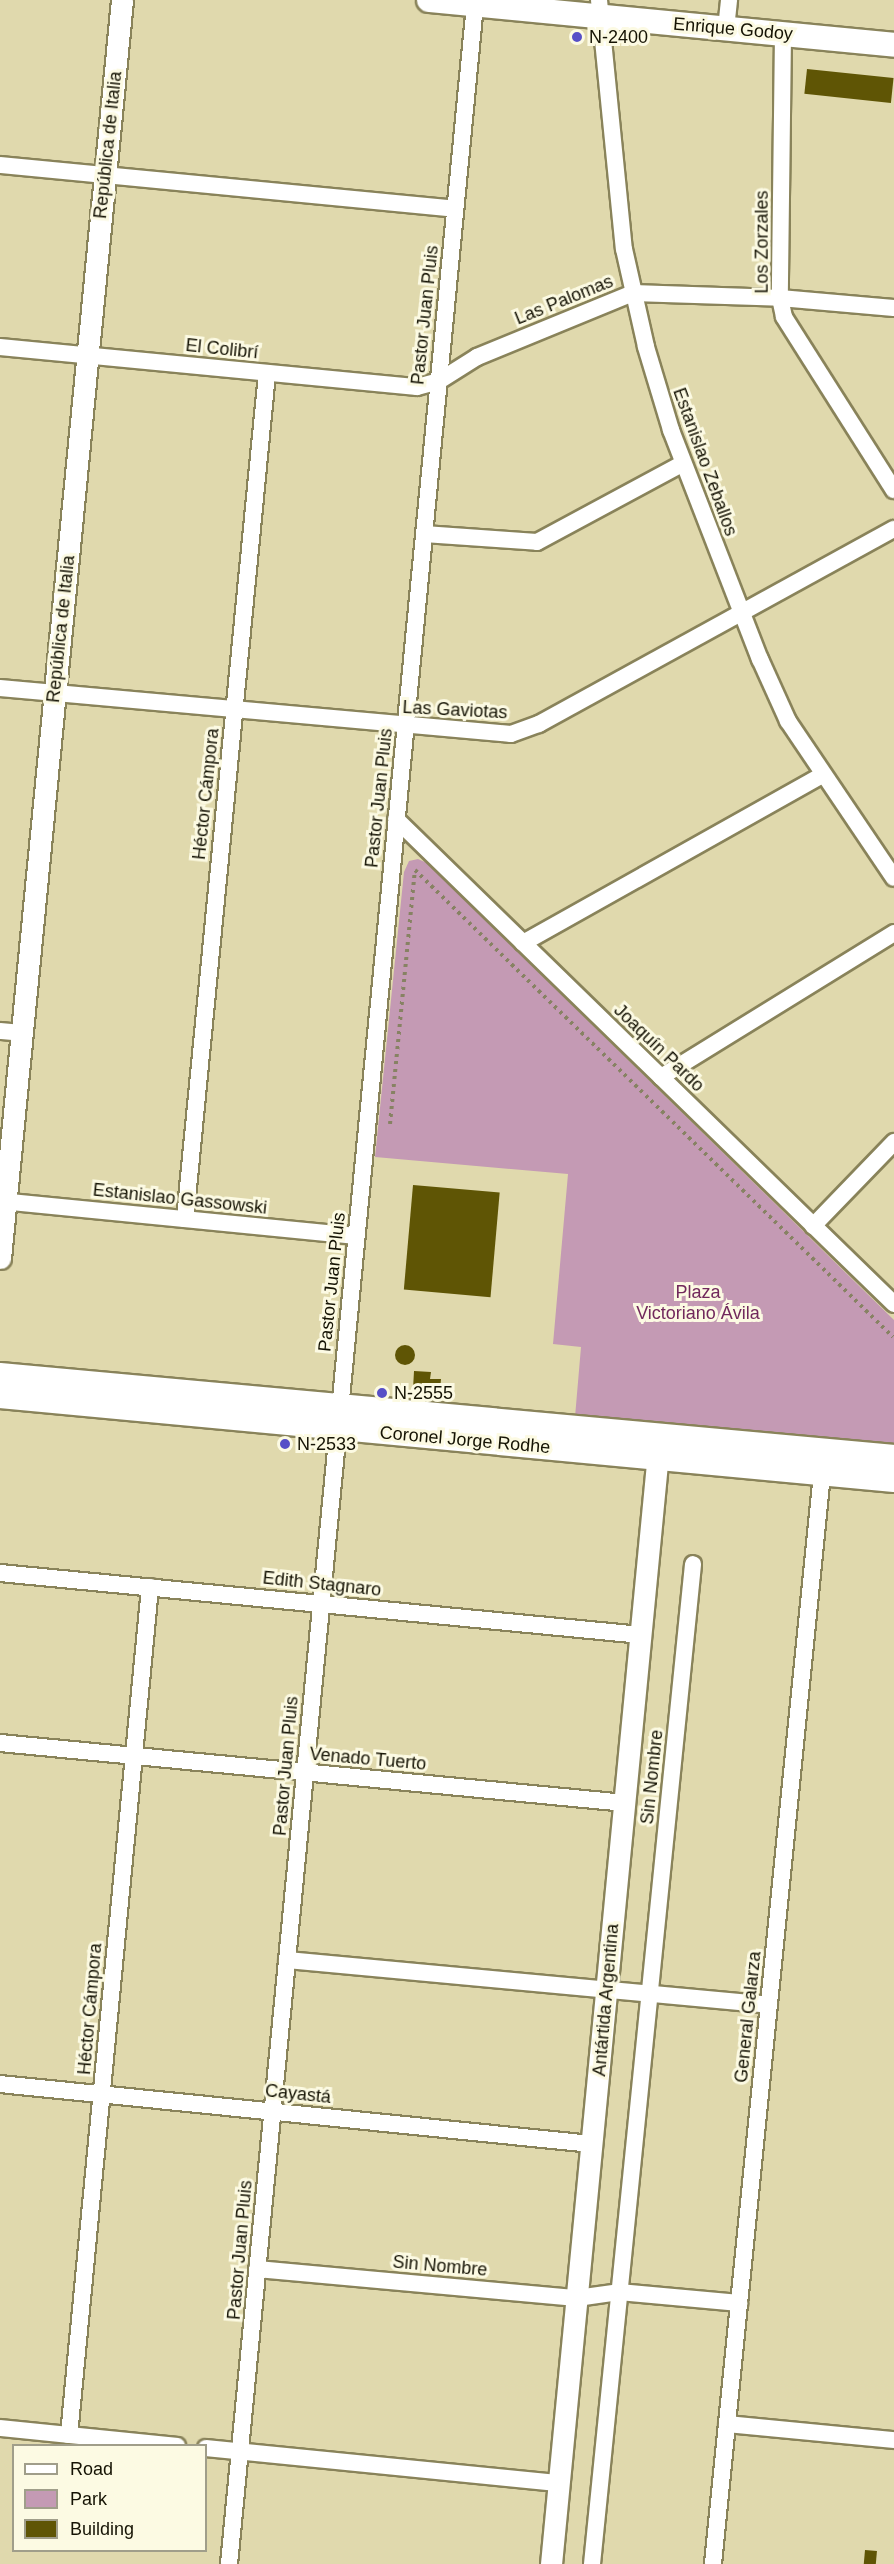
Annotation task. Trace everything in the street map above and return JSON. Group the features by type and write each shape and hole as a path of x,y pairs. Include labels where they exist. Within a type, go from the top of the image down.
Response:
{"main road":[{"name":"Enrique Godoy","path":"429,0 475,4 600,8 726,29 894,45"},
{"name":"Coronel Jorge Rodhe","path":"0,1375 338,1417 659,1447 894,1458"},
{"name":"Coronel Jorge Rodhe","path":"0,1396 338,1417"},
{"name":"Coronel Jorge Rodhe","path":"659,1447 822,1473 894,1480"}],"street":[{"name":"República de Italia","path":"0,1258 3,1201 22,1033 122,0"},
{"path":"726,29 729,0"},
{"name":"Pastor Juan Pluis","path":"230,2564 475,4"},
{"name":"Estanislao Zeballos","path":"600,8 619,205 633,293 682,464 741,612 788,721 822,776 894,878"},
{"name":"Los Zorzales","path":"783,34 780,298 784,317 795,339 894,490"},
{"path":"0,165 455,209"},
{"name":"Las Palomas","path":"439,381 477,357 633,293 780,298 894,309"},
{"name":"El Colibrí","path":"0,347 417,387 439,381"},
{"name":"Héctor Cámpora","path":"185,1219 267,373"},
{"path":"424,534 537,542 682,464"},
{"name":"Las Gaviotas","path":"0,688 495,735 526,730 894,529"},
{"path":"523,943 822,776"},
{"name":"Joaquín Pardo","path":"396,819 894,1304"},
{"path":"661,1077 894,933"},
{"path":"0,1031 22,1033"},
{"path":"813,1226 894,1142"},
{"name":"Estanislao Gassowski","path":"3,1201 356,1236"},
{"name":"Antártida Argentina","path":"551,2564 659,1447"},
{"name":"General Galarza","path":"713,2564 822,1473"},
{"name":"Sin Nombre","path":"592,2564 693,1564"},
{"name":"Edith Stagnaro","path":"0,1573 641,1635"},
{"name":"Héctor Cámpora","path":"69,2435 150,1587"},
{"name":"Venado Tuerto","path":"0,1743 625,1803"},
{"path":"287,1960 769,2005"},
{"name":"Cayastá","path":"0,2084 592,2144"},
{"name":"Sin Nombre","path":"257,2270 577,2298 619,2292 740,2303"},
{"path":"727,2424 894,2440"},
{"path":"0,2428 166,2444"},
{"path":"207,2448 559,2483"}],"path":[{"path":"390,1124 415,870 893,1336"}],"green space":[{"name":"Plaza Victoriano Ávila","path":"418,859 427,863 894,1320 894,1447 575,1417 581,1347 553,1344 568,1174 375,1157 404,872 409,861"}],"building":[{"path":"807,69 894,78 891,103 804,94"},
{"path":"413,1185 500,1193 491,1297 404,1290"},
{"path":"405,1345 412,1348 415,1355 412,1362 405,1365 398,1362 395,1355 398,1348"},
{"path":"414,1371 431,1372 430,1379 441,1379 440,1391 413,1389"},
{"path":"865,2550 877,2551 876,2564 864,2564"}],"place":[{"name":"N-2400","path":"577,37"},
{"name":"N-2555","path":"382,1393"},
{"name":"N-2533","path":"285,1444"}]}
